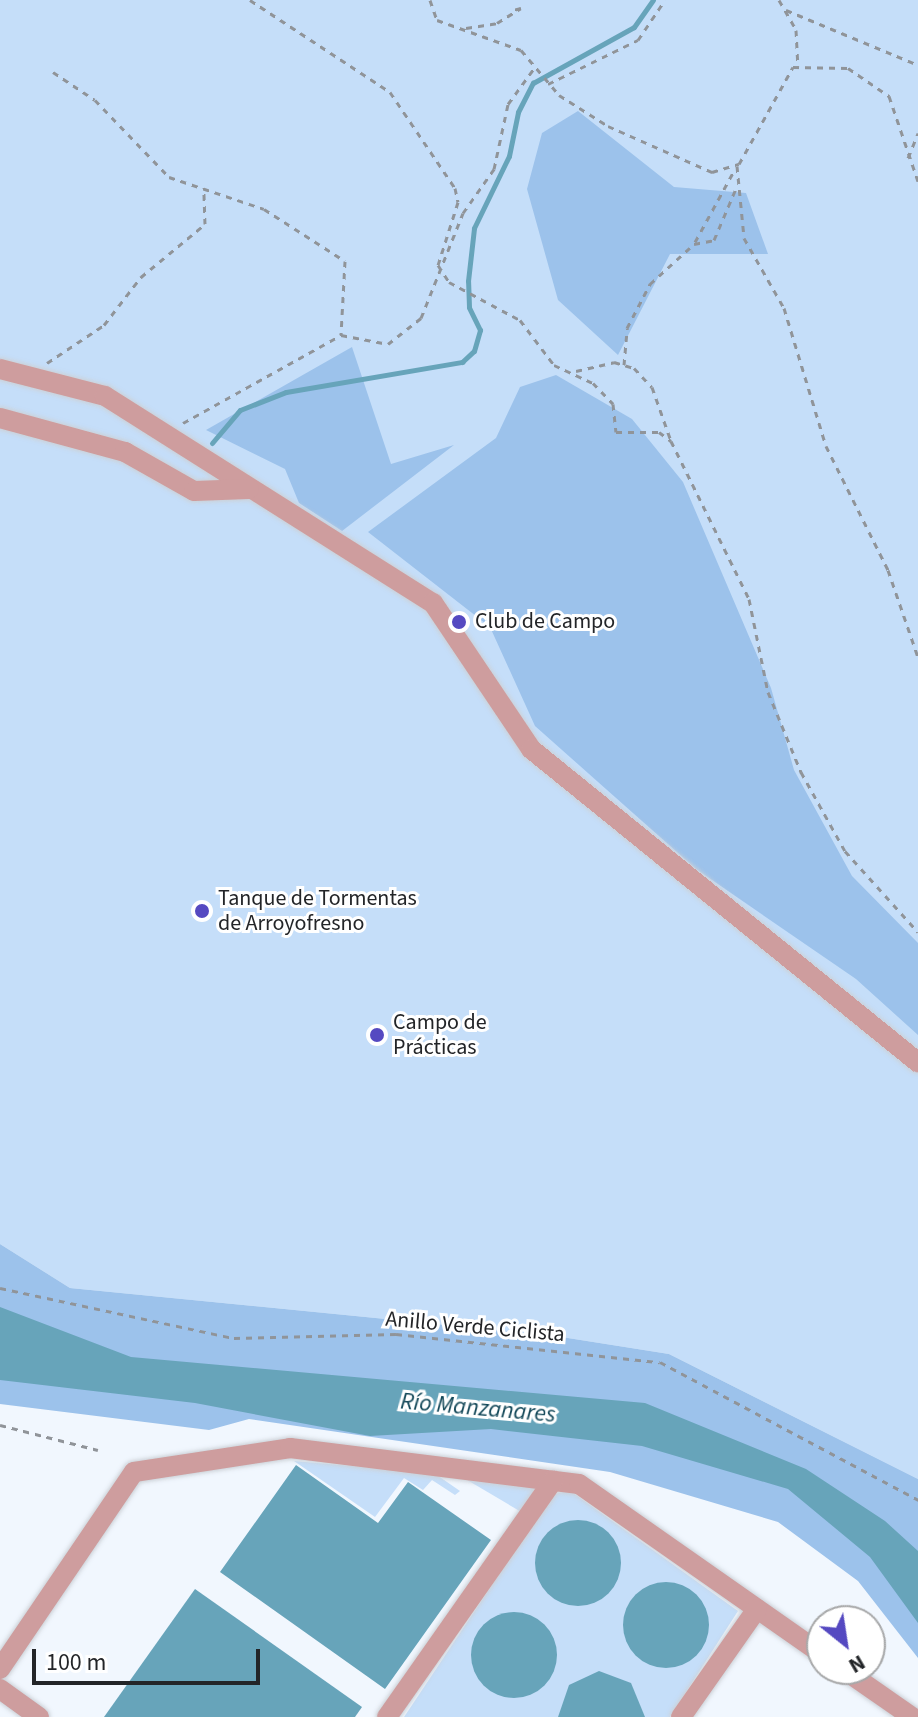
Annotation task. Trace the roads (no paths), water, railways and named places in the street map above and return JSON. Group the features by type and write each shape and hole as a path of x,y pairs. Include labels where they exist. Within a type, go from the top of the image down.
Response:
{"lane":[{"path":"0,369 105,396 175,437 249,489 433,603 531,749 918,1062"},
{"path":"0,418 125,452 194,491 249,489"},
{"path":"1,1667 134,1472 290,1448 579,1484 806,1643"},
{"path":"387,1717 553,1481"},
{"path":"681,1717 757,1609"},
{"path":"866,1685 912,1717"},
{"path":"0,1689 39,1717"}],"water":[{"name":"Río Manzanares","path":"0,1307 131,1357 645,1403 806,1469 885,1521 918,1551 918,1623 870,1557 788,1489 642,1446 491,1429 370,1436 195,1403 0,1380"},
{"path":"296,1465 378,1523 408,1482 491,1540 385,1689 220,1572"},
{"path":"578,1520 595,1523 609,1532 618,1546 621,1563 618,1580 609,1594 595,1603 578,1606 561,1603 547,1594 538,1580 535,1563 538,1546 547,1532 561,1523"},
{"path":"666,1582 683,1585 697,1594 706,1608 709,1625 706,1642 697,1656 683,1665 666,1668 649,1665 635,1656 626,1642 623,1625 626,1608 635,1594 649,1585"},
{"path":"195,1589 362,1707 355,1717 104,1717"},
{"path":"514,1612 531,1615 545,1624 554,1638 557,1655 554,1672 545,1686 531,1695 514,1698 497,1695 483,1686 474,1672 471,1655 474,1638 483,1624 497,1615"},
{"path":"599,1671 631,1683 645,1717 558,1717 569,1685"}],"waterway":[{"path":"212,443 240,410 286,392 462,362 474,351 480,330 469,307 468,281 474,228 509,156 518,112 533,83 634,27 653,0"}],"place":[{"name":"Club de Campo","path":"459,622"},
{"name":"Tanque de Tormentas de Arroyofresno","path":"202,911"},
{"name":"Campo de Prácticas","path":"377,1035"}]}
